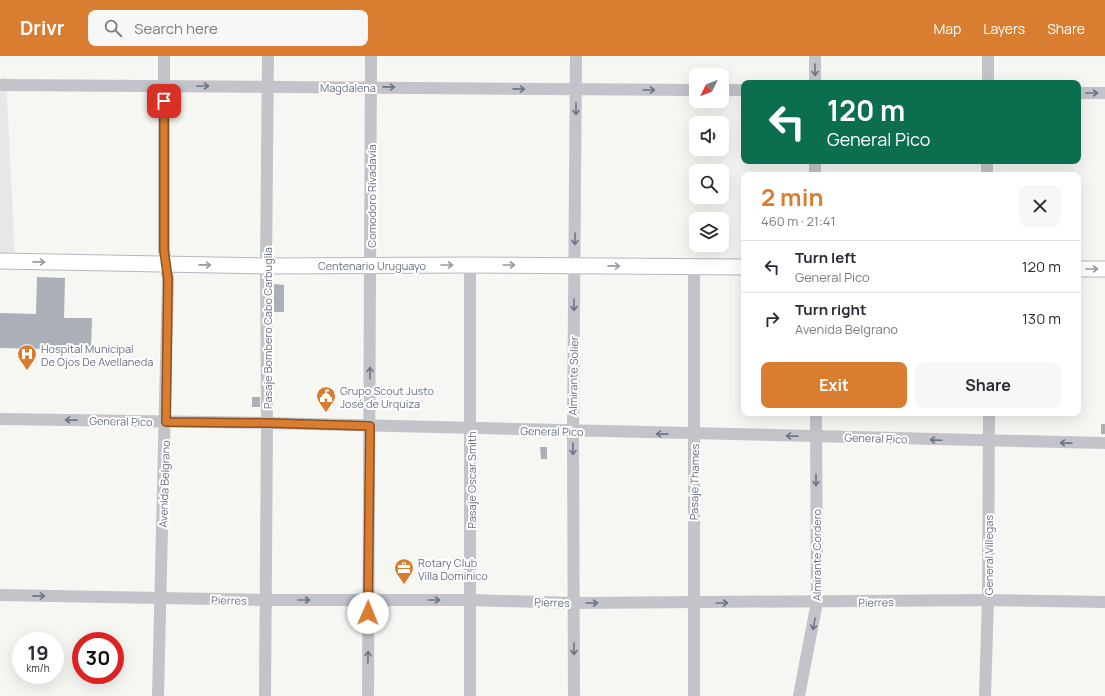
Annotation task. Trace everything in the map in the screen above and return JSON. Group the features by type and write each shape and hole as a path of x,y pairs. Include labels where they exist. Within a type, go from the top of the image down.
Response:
{"main road":[{"name":"Centenario Uruguayo","path":"0,261 266,266 470,265 694,268 741,267"},
{"path":"1081,269 1105,269"}],"street":[{"name":"Avenida Belgrano","path":"158,696 166,422 168,279 164,250 164,56"},
{"name":"Pasaje Bombero Cabo Carbuglia","path":"266,696 266,266 268,56"},
{"name":"Comodoro Rivadavia","path":"368,696 372,56"},
{"name":"Almirante Solier","path":"574,696 573,432 576,56"},
{"path":"815,56 815,80"},
{"path":"988,56 988,80"},
{"name":"Magdalena","path":"0,84 689,90"},
{"path":"729,90 741,90"},
{"path":"1081,93 1105,93"},
{"name":"Pasaje Oscar Smith","path":"470,265 472,429 470,696"},
{"name":"Pasaje Thames","path":"694,268 694,696"},
{"name":"Almirante Cordero","path":"799,696 817,602 816,416"},
{"name":"General Villegas","path":"985,696 988,600 989,416"},
{"name":"General Pico","path":"0,418 1105,443"},
{"name":"Pierres","path":"0,595 266,600 471,600 574,603 988,600 1105,602"}],"shaded area":[{"path":"6,77 15,260 0,259 0,78"}],"building":[{"path":"37,277 65,278 64,318 92,318 91,350 0,348 0,313 36,314"},
{"path":"274,284 284,285 284,312 274,312"},
{"path":"252,397 260,397 260,407 252,407"},
{"path":"1101,424 1105,424 1105,434 1101,434"},
{"path":"540,447 547,447 547,459 541,459"}],"place":[{"name":"Hospital Municipal De Ojos De Avellaneda","path":"27,371"},
{"name":"Grupo Scout Justo José de Urquiza","path":"326,413"},
{"name":"Rotary Club Villa Dominico","path":"404,585"}],"route":[{"path":"164,101 164,250 168,279 166,422 370,426 368,613"}]}
